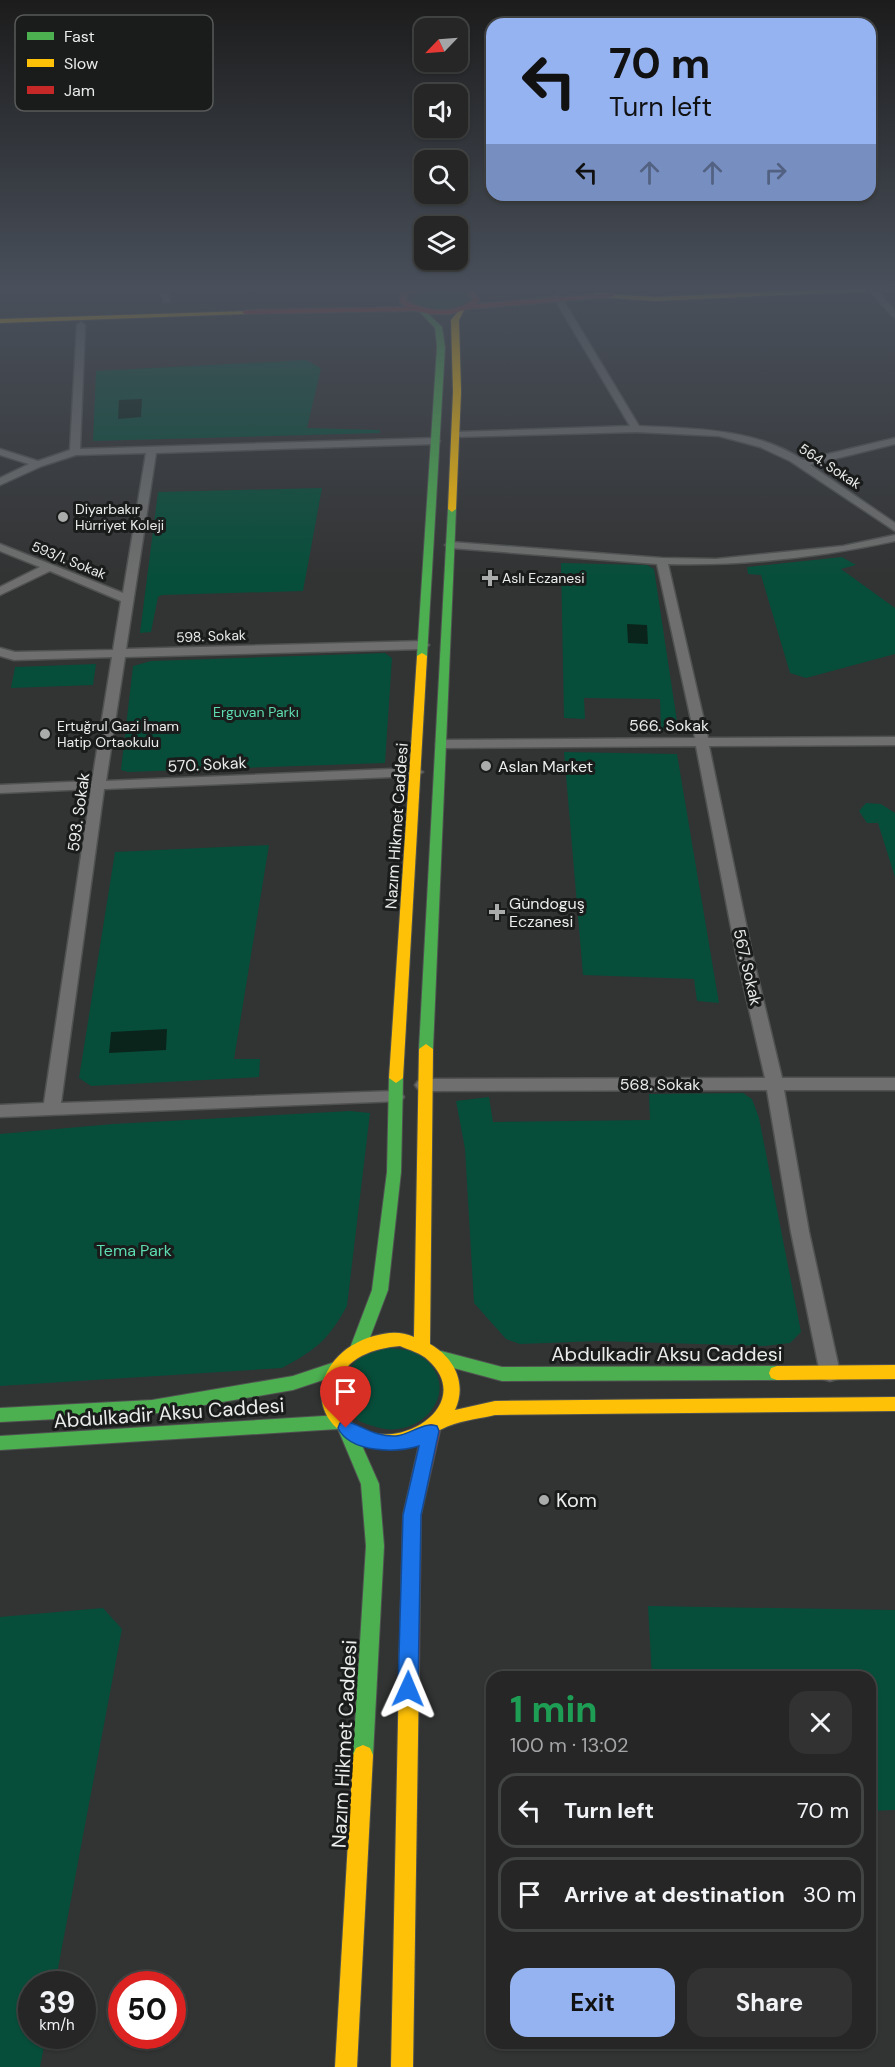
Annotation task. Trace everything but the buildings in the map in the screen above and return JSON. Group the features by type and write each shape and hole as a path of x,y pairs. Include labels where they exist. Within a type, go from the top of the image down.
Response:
{"main road":[{"name":"Nazım Hikmet Caddesi","path":"358,1348 380,1290 394,1172 395,1097 438,383"},
{"path":"422,1345 424,1085 452,545 456,383"},
{"path":"401,1339 422,1345 441,1358 450,1372 454,1389 451,1405 442,1421 431,1431 397,1444 378,1443 361,1438 343,1425 331,1405 330,1387 335,1369 358,1348 378,1340 401,1339"},
{"name":"Abdulkadir Aksu Caddesi","path":"441,1358 502,1374 895,1372"},
{"name":"Abdulkadir Aksu Caddesi","path":"0,1415 152,1407 293,1383 335,1369"},
{"path":"442,1421 495,1408 895,1404"},
{"name":"Nazım Hikmet Caddesi","path":"343,1425 369,1484 375,1546 346,2067"},
{"name":"Abdulkadir Aksu Caddesi","path":"0,1443 343,1425"},
{"path":"402,2067 412,1515 431,1431"}],"street":[{"path":"75,452 78,383"},
{"path":"609,383 636,429"},
{"name":"564. Sokak","path":"456,435 636,429 719,433 764,445 801,464 895,528"},
{"path":"0,482 38,464 75,452 435,441"},
{"path":"801,464 895,441"},
{"name":"593. Sokak","path":"52,1108 118,653 151,450"},
{"path":"0,452 38,464"},
{"path":"452,545 662,561 727,561 843,549 895,538"},
{"name":"593/1. Sokak","path":"0,547 128,599"},
{"name":"567. Sokak","path":"662,561 702,742 744,953 775,1085 800,1232 830,1373"},
{"path":"0,592 48,568"},
{"name":"598. Sokak","path":"0,652 14,656 423,645"},
{"name":"566. Sokak","path":"443,744 895,741"},
{"name":"570. Sokak","path":"0,789 296,775 416,772"},
{"name":"568. Sokak","path":"424,1085 895,1084"},
{"path":"0,1111 395,1097"}],"green space":[{"path":"95,383 317,383 307,428 380,430 380,433 93,441"},
{"path":"322,488 303,591 162,595 158,597 151,632 140,633 158,492"},
{"path":"842,557 856,565 841,569 895,608 895,654 806,678 790,673 761,575 748,574 747,567"},
{"path":"561,563 647,565 654,569 678,728 661,730 660,699 584,698 585,719 564,718"},
{"name":"Erguvan Parkı","path":"385,653 392,658 385,763 128,772 121,770 133,666 151,661"},
{"path":"96,664 93,685 11,688 15,667"},
{"path":"564,752 677,754 719,1003 697,1001 694,979 583,975"},
{"path":"866,803 881,804 895,813 895,877 878,823 867,823 859,811"},
{"path":"269,845 234,1059 260,1059 259,1077 91,1086 79,1078 115,852"},
{"path":"743,1093 752,1099 759,1118 801,1332 790,1343 765,1346 599,1341 520,1344 506,1339 474,1303 465,1149 456,1101 489,1097 493,1122 650,1120 649,1094"},
{"name":"Tema Park","path":"350,1111 370,1113 347,1306 327,1336 313,1349 282,1368 0,1386 0,1134 113,1124"},
{"path":"387,1348 415,1352 432,1367 439,1381 439,1396 433,1409 422,1420 408,1427 391,1429 365,1424 353,1416 343,1395 344,1381 357,1360"},
{"path":"648,1606 895,1610 895,1810 876,1811 876,1671 652,1671"},
{"path":"103,1608 122,1629 57,1971 18,1971 18,2049 43,2049 40,2067 0,2067 0,1617"}],"shaded area":[{"path":"142,399 141,417 118,419 119,400"},
{"path":"627,624 647,625 648,644 628,643"},
{"path":"167,1029 166,1050 109,1053 111,1032"}],"traffic: fast":[{"path":"422,656 439,383"},
{"path":"426,1049 452,509"},
{"path":"358,1348 380,1290 394,1172 396,1078"},
{"path":"441,1358 502,1374 777,1373"},
{"path":"0,1415 152,1407 293,1383 335,1369"},
{"path":"0,1443 340,1422"},
{"path":"346,1428 370,1484 375,1546 363,1755"}],"traffic: slow":[{"path":"452,509 457,383"},
{"path":"396,1078 422,656"},
{"path":"422,1345 426,1049"},
{"path":"401,1339 434,1355 449,1371 453,1389 449,1406 438,1422 421,1434 402,1441 380,1442 354,1432 340,1420 333,1408 330,1392 332,1378 338,1366 359,1349 373,1343 401,1339"},
{"path":"777,1373 895,1372"},
{"path":"442,1421 495,1408 895,1404"},
{"path":"402,2067 409,1672"},
{"path":"346,2067 363,1755"}],"traffic: jam":[{"path":"409,1672 412,1515 431,1431"}],"place":[{"name":"Diyarbakır Hürriyet Koleji","path":"63,517"},
{"name":"Aslı Eczanesi","path":"490,578"},
{"name":"Ertuğrul Gazi İmam Hatip Ortaokulu","path":"45,734"},
{"name":"Aslan Market","path":"486,766"},
{"name":"Gündoguş Eczanesi","path":"497,912"},
{"name":"Kom","path":"544,1500"}],"route":[{"path":"346,1428 361,1438 378,1443 397,1444 431,1431 412,1515 408,1689"}]}
